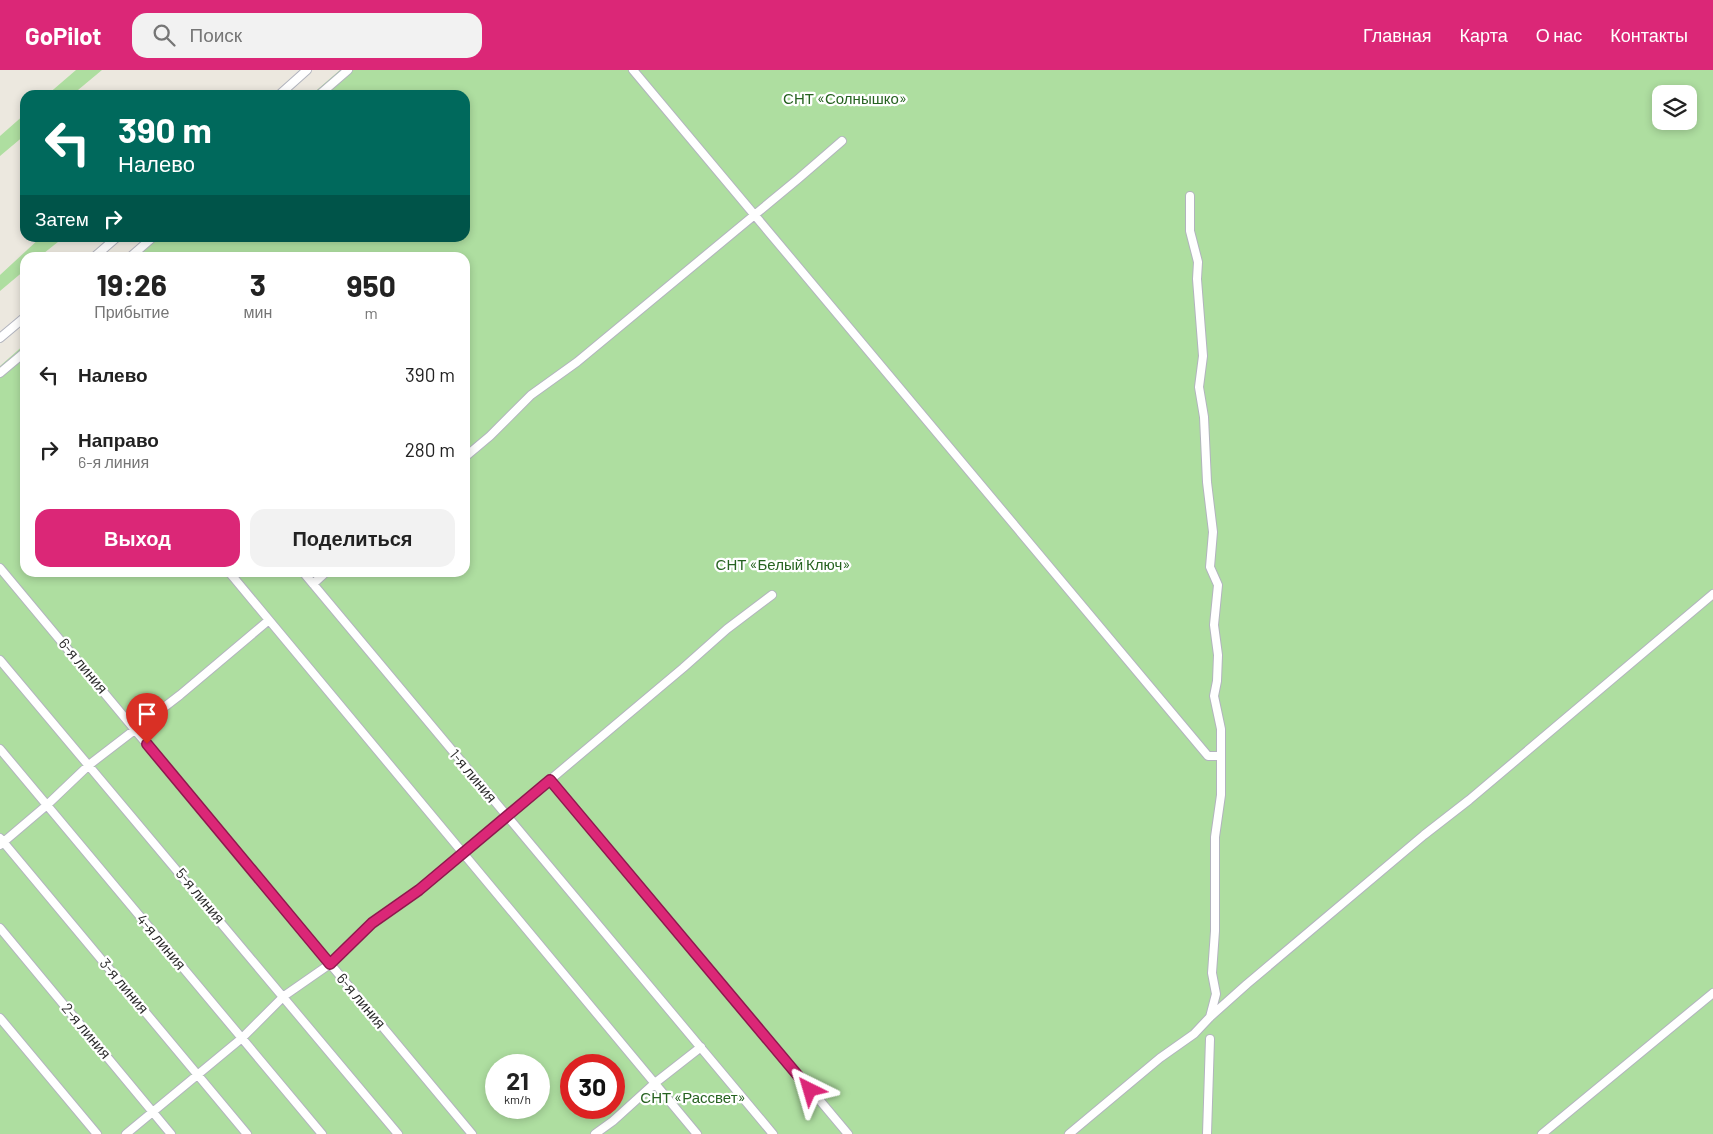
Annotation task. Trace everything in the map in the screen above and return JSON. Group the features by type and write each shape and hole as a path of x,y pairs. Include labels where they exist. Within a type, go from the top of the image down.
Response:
{"street":[{"path":"285,90 307,70"},
{"path":"325,90 348,70"},
{"path":"633,70 1208,756 1220,756"},
{"path":"470,453 532,396 577,362 842,141"},
{"path":"1190,196 1190,231 1198,262 1197,279 1203,356 1198,381 1204,417 1207,482 1213,532 1210,567 1218,585 1214,625 1218,655 1217,681 1214,696 1221,729 1220,795 1215,837 1215,931 1212,973 1216,994 1210,1017"},
{"path":"100,252 111,242"},
{"path":"136,252 147,242"},
{"path":"0,338 20,320"},
{"path":"0,373 20,356"},
{"name":"6-я линия","path":"0,568 472,1134"},
{"path":"233,577 697,1134"},
{"name":"1-я линия","path":"308,577 773,1134"},
{"path":"313,584 321,577"},
{"path":"126,1134 242,1038 284,996 330,964 372,923 419,890 684,668 727,629 772,594"},
{"path":"1069,1134 1160,1058 1194,1034 1210,1017 1713,594"},
{"path":"1,842 47,806 89,765 180,695 269,620"},
{"name":"5-я линия","path":"0,660 398,1134"},
{"name":"4-я линия","path":"0,749 322,1134"},
{"path":"550,780 848,1134"},
{"name":"3-я линия","path":"1,842 247,1134"},
{"name":"2-я линия","path":"0,928 172,1134"},
{"path":"1542,1134 1713,993"},
{"path":"0,1018 97,1134"},
{"path":"1207,1134 1210,1039"},
{"path":"595,1134 613,1121 655,1082 701,1047"}],"green space":[{"path":"76,70 102,70 78,90 53,90"},
{"path":"340,70 1713,70 1713,1134 0,1134 0,366 20,348 20,577 470,577 470,252 130,252 142,242 470,242 470,90 317,90"},
{"path":"20,118 20,139 0,156 0,136"},
{"path":"36,242 58,242 45,252 25,252"},
{"path":"20,256 20,274 0,291 0,275"}],"route":[{"path":"147,744 330,964 372,923 419,890 550,780 810,1090"}],"park label":[{"name":"СНТ «Солнышко»","path":"845,99"},
{"name":"СНТ «Белый Ключ»","path":"783,565"},
{"name":"СНТ «Рассвет»","path":"693,1098"}]}
